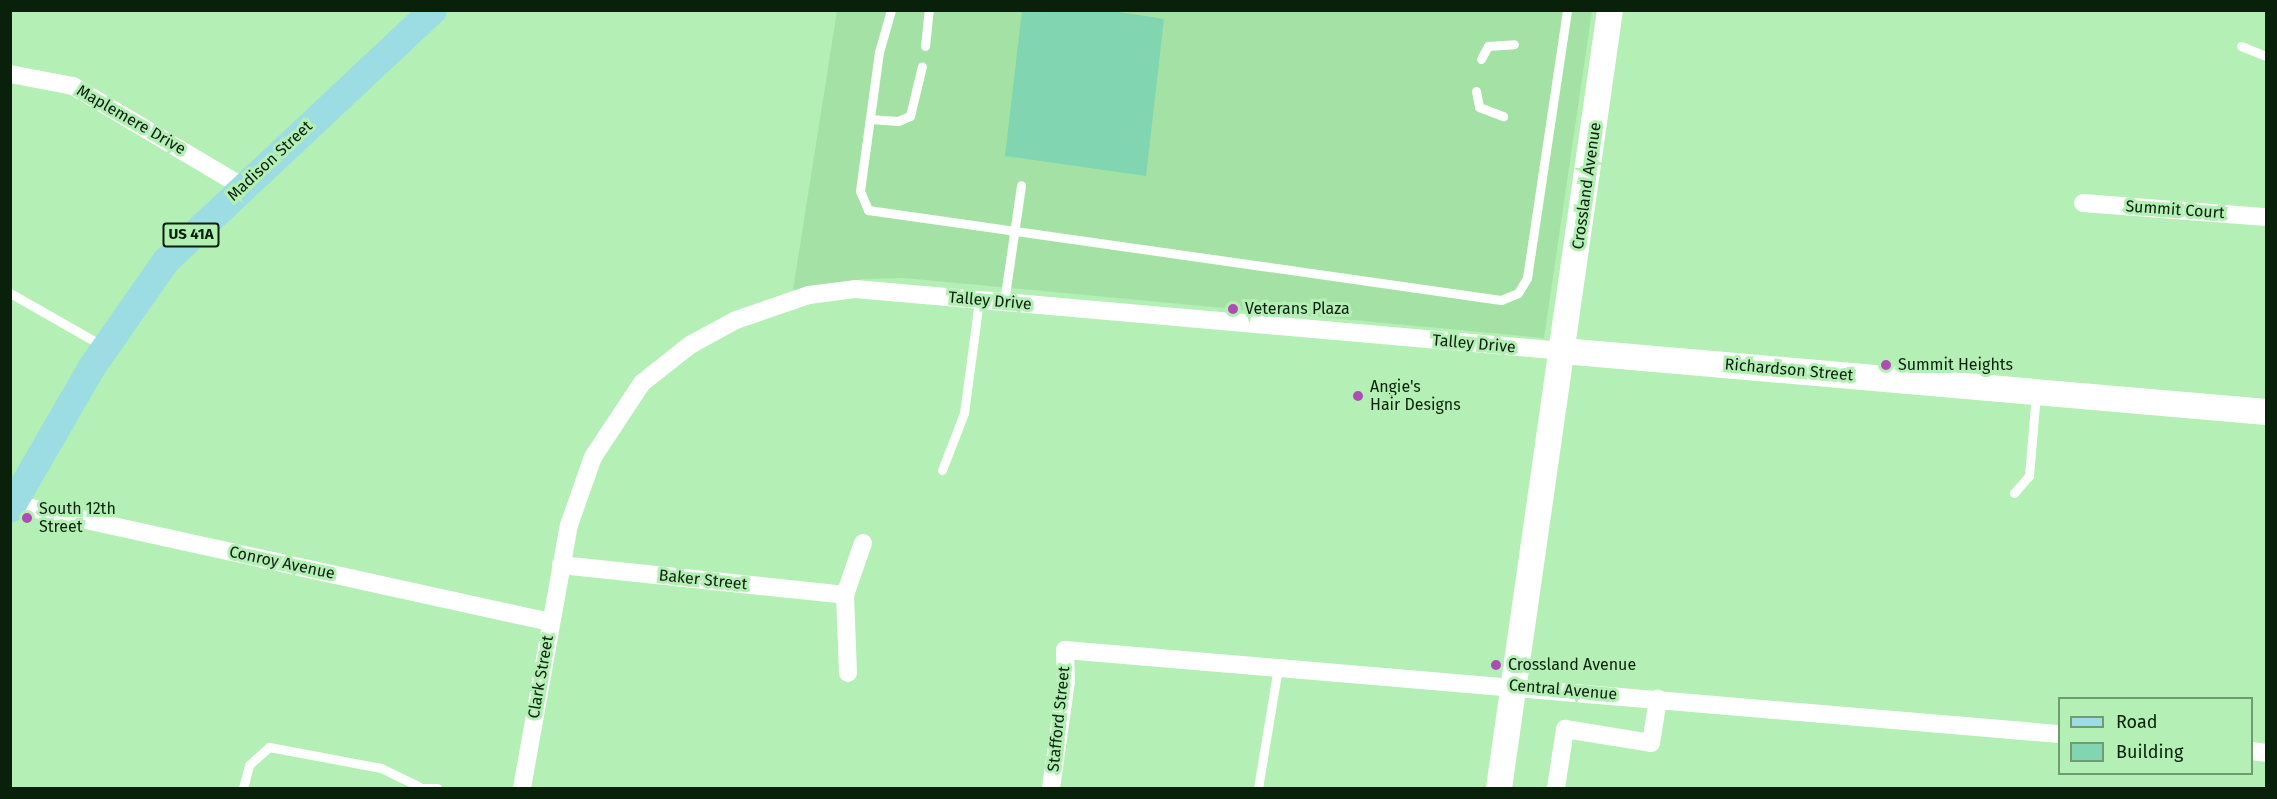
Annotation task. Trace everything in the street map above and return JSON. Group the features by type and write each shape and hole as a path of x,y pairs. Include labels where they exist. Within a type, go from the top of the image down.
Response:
{"main road":[{"name":"Madison Street","path":"12,506 105,347 166,261 243,186 433,10"},
{"name":"Crossland Avenue","path":"1499,789 1610,10"},
{"name":"Richardson Street","path":"1563,351 2266,412"}],"street":[{"name":"Maplemere Drive","path":"10,74 73,86 243,186"},
{"name":"Summit Court","path":"2083,203 2266,217"},
{"name":"Talley Drive","path":"561,565 577,497 609,428 642,383 690,345 736,320 809,295 855,289 1563,351"},
{"name":"Conroy Avenue","path":"12,506 550,622"},
{"path":"848,673 844,595 863,543"},
{"name":"Baker Street","path":"561,565 844,595"},
{"name":"Clark Street","path":"522,789 561,565"},
{"name":"Central Avenue","path":"1065,650 1513,686 2058,734"},
{"name":"Stafford Street","path":"1051,789 1066,681 1065,650"},
{"path":"1556,789 1565,729 1652,743 1658,699"}],"lane":[{"path":"891,10 879,52 860,191 868,210 1014,234 1502,300 1511,297 1524,287 1527,278 1567,10"},
{"path":"925,46 929,10"},
{"path":"1480,59 1488,46 1497,42 1514,44"},
{"path":"2241,46 2266,56"},
{"path":"870,119 898,121 910,116 922,66"},
{"path":"1476,91 1479,107 1503,116"},
{"path":"1004,302 1021,185"},
{"path":"10,293 105,347"},
{"path":"942,471 964,413 979,300"},
{"path":"2014,493 2029,476 2036,392"},
{"path":"1258,789 1278,667"},
{"path":"243,789 249,765 268,747 381,768 418,787 436,789"}],"shaded area":[{"path":"837,11 1592,11 1544,338 904,278 863,279 793,290"}],"building":[{"path":"1022,10 1106,10 1164,19 1146,176 1005,156"}],"place":[{"name":"Veterans Plaza","path":"1233,309"},
{"name":"Summit Heights","path":"1886,365"},
{"name":"Angie's Hair Designs","path":"1358,396"},
{"name":"South 12th Street","path":"27,518"},
{"name":"Crossland Avenue","path":"1496,665"}]}
